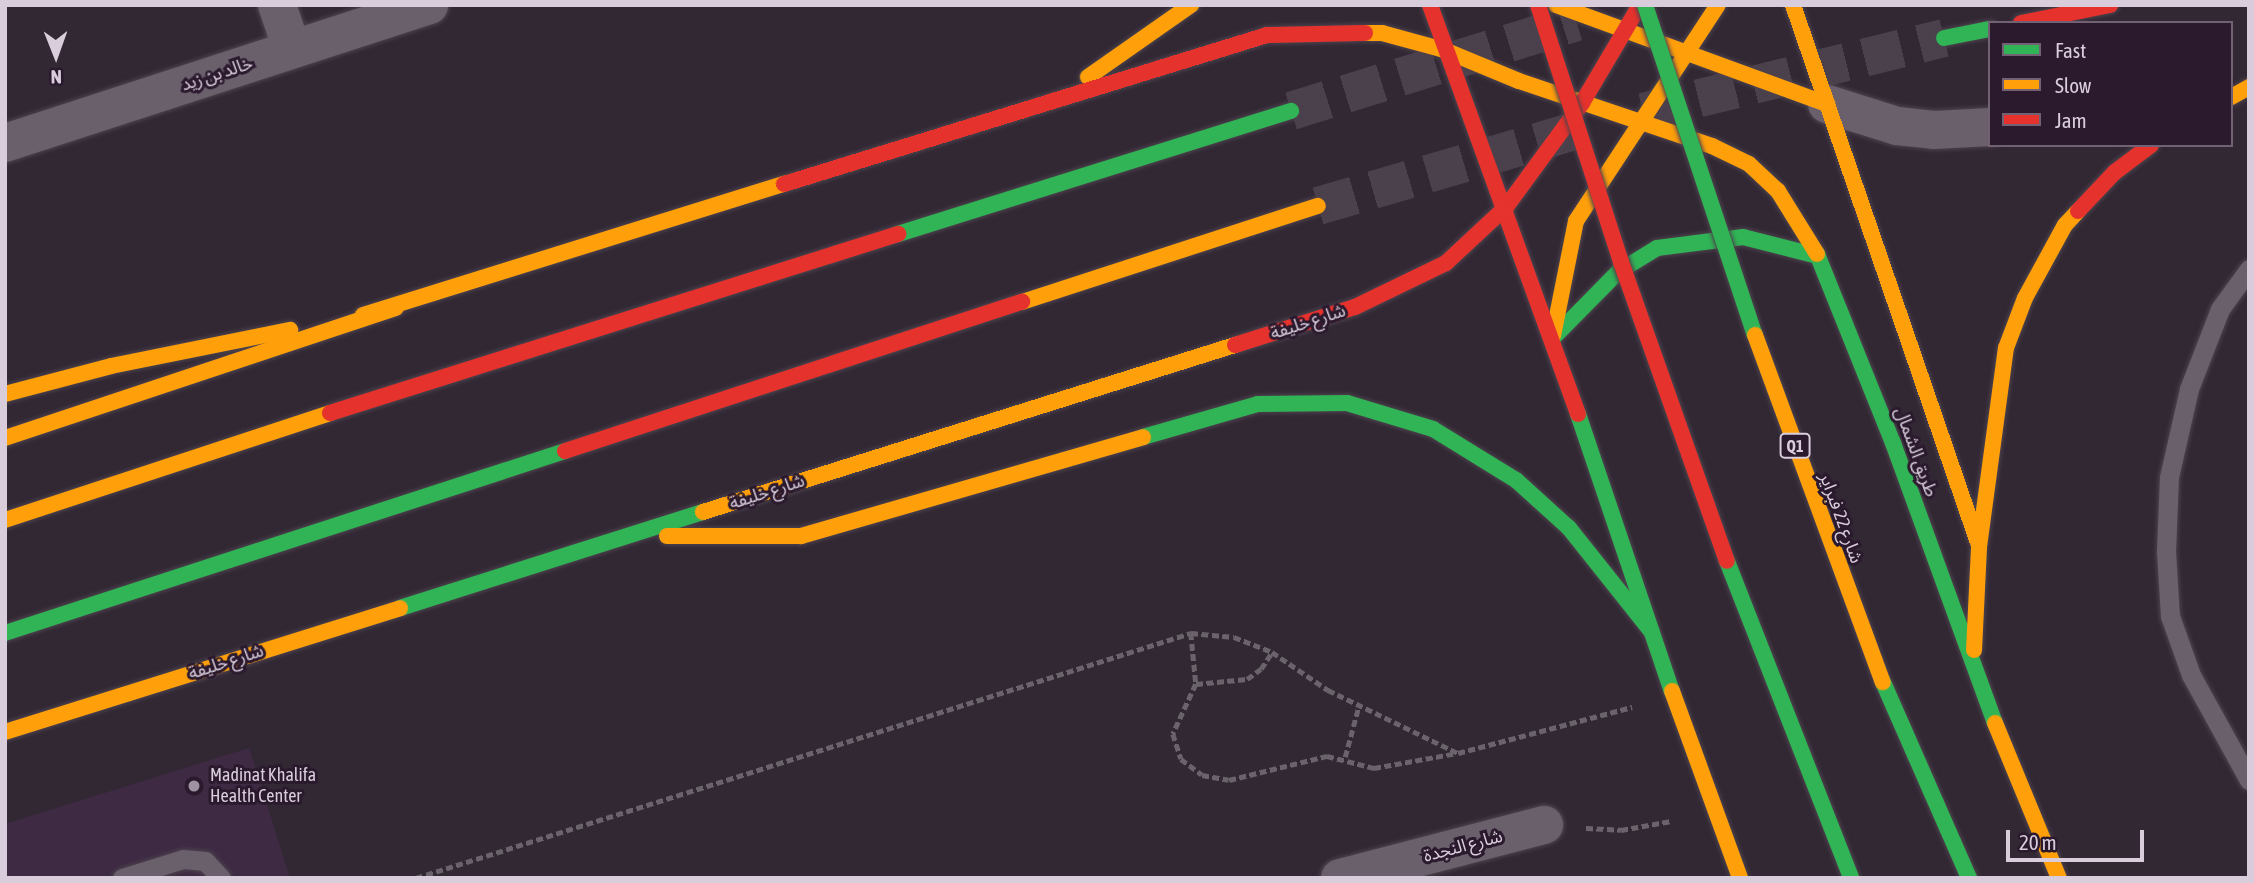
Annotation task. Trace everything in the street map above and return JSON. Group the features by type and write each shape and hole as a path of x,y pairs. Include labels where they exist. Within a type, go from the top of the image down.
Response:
{"main road":[{"path":"1032,111 1124,55 1191,5"},
{"path":"1430,5 1444,50 1506,207 1713,813 1740,878"},
{"path":"1538,5 1621,262 1761,654 1852,878"},
{"path":"1556,5 1827,104"},
{"path":"1506,207 1582,103 1640,5"},
{"name":"شارع 22 فبراير","path":"1645,5 1718,232 1860,629 1969,878"},
{"path":"1552,339 1576,221 1718,5"},
{"path":"1793,5 1979,547"},
{"path":"2031,21 2109,5"},
{"path":"1944,38 1988,29"},
{"path":"5,438 396,308 1032,111 1267,35 1382,33 1444,50"},
{"name":"طريق الشمال","path":"1444,50 1582,103 1643,122 1749,164 1778,191 1818,256 1893,443 1973,668 2059,878"},
{"path":"2233,96 2249,87"},
{"path":"5,520 386,394 1291,111"},
{"path":"1973,668 1979,547 2006,348 2025,298 2065,225 2115,172 2148,147"},
{"path":"5,633 1318,206"},
{"name":"شارع خليفة","path":"5,732 1355,307 1446,263 1506,207"},
{"path":"1552,339 1618,272 1657,248 1742,237 1818,256"},
{"path":"5,394 110,366 396,308"},
{"path":"630,536 801,536 1258,404 1347,403 1433,429 1516,480 1569,528 1651,631"}],"street":[{"path":"277,5 292,49"},
{"name":"خالد بن زيد","path":"5,143 429,5"},
{"path":"1827,104 1897,126 1934,130 1988,127"},
{"name":"شارع النجدة","path":"1340,878 1545,825"}],"lane":[{"path":"2249,269 2220,309 2189,389 2169,477 2166,551 2170,615 2191,675 2249,780"},
{"path":"122,878 183,859 205,861 221,878"}],"path":[{"path":"1191,633 1196,684 1173,734 1181,759 1202,775 1229,780 1326,756 1345,757 1374,768 1458,753 1674,696"},
{"path":"416,878 1191,633 1234,637 1272,652 1359,705 1458,753"},
{"path":"1196,684 1247,678 1261,669 1272,652"},
{"path":"1345,757 1359,705"},
{"path":"1545,825 1621,830 1713,813"}],"shaded area":[{"name":"Madinat Khalifa Health Center","path":"249,748 290,878 5,878 5,824"}],"tunnel":[{"path":"1291,111 1576,22"},
{"path":"1643,112 1944,38"},
{"path":"1318,206 1578,130"}],"traffic: fast":[{"path":"1645,5 1755,335"},
{"path":"1944,38 1988,29"},
{"path":"898,234 1291,111"},
{"path":"1552,339 1618,272 1657,248 1743,237 1818,256"},
{"path":"1817,254 1893,443 1995,723"},
{"path":"1143,437 1258,404 1347,403 1433,429 1516,480 1569,528 1651,631"},
{"path":"1578,414 1672,691"},
{"path":"5,633 565,451"},
{"path":"400,608 703,512"},
{"path":"1727,561 1851,878"},
{"path":"1883,682 1969,878"}],"traffic: slow":[{"path":"1088,77 1191,5"},
{"path":"1556,5 1827,104"},
{"path":"1553,336 1576,221 1718,5"},
{"path":"1793,5 1977,540"},
{"path":"1365,33 1382,33 1444,50 1519,81 1712,146 1749,164 1778,191 1817,254"},
{"path":"2233,96 2249,87"},
{"path":"363,315 784,184"},
{"path":"1022,302 1318,206"},
{"path":"1974,650 1979,547 2006,348 2025,298 2065,225 2078,211"},
{"path":"5,438 396,308"},
{"path":"5,394 111,366 290,330"},
{"path":"1755,335 1883,682"},
{"path":"703,512 1235,345"},
{"path":"5,520 330,413"},
{"path":"667,536 801,536 1143,437"},
{"path":"5,732 400,608"},
{"path":"1672,691 1740,878"},
{"path":"1995,723 2059,878"}],"traffic: jam":[{"path":"1430,5 1578,414"},
{"path":"1538,5 1621,262 1727,561"},
{"path":"1235,345 1355,307 1446,263 1506,207 1582,103 1640,5"},
{"path":"2031,21 2110,5"},
{"path":"784,184 1267,35 1365,33"},
{"path":"2078,211 2115,172 2148,147"},
{"path":"330,413 898,234"},
{"path":"565,451 1022,302"}],"place":[{"name":"Madinat Khalifa Health Center","path":"194,786"}]}
